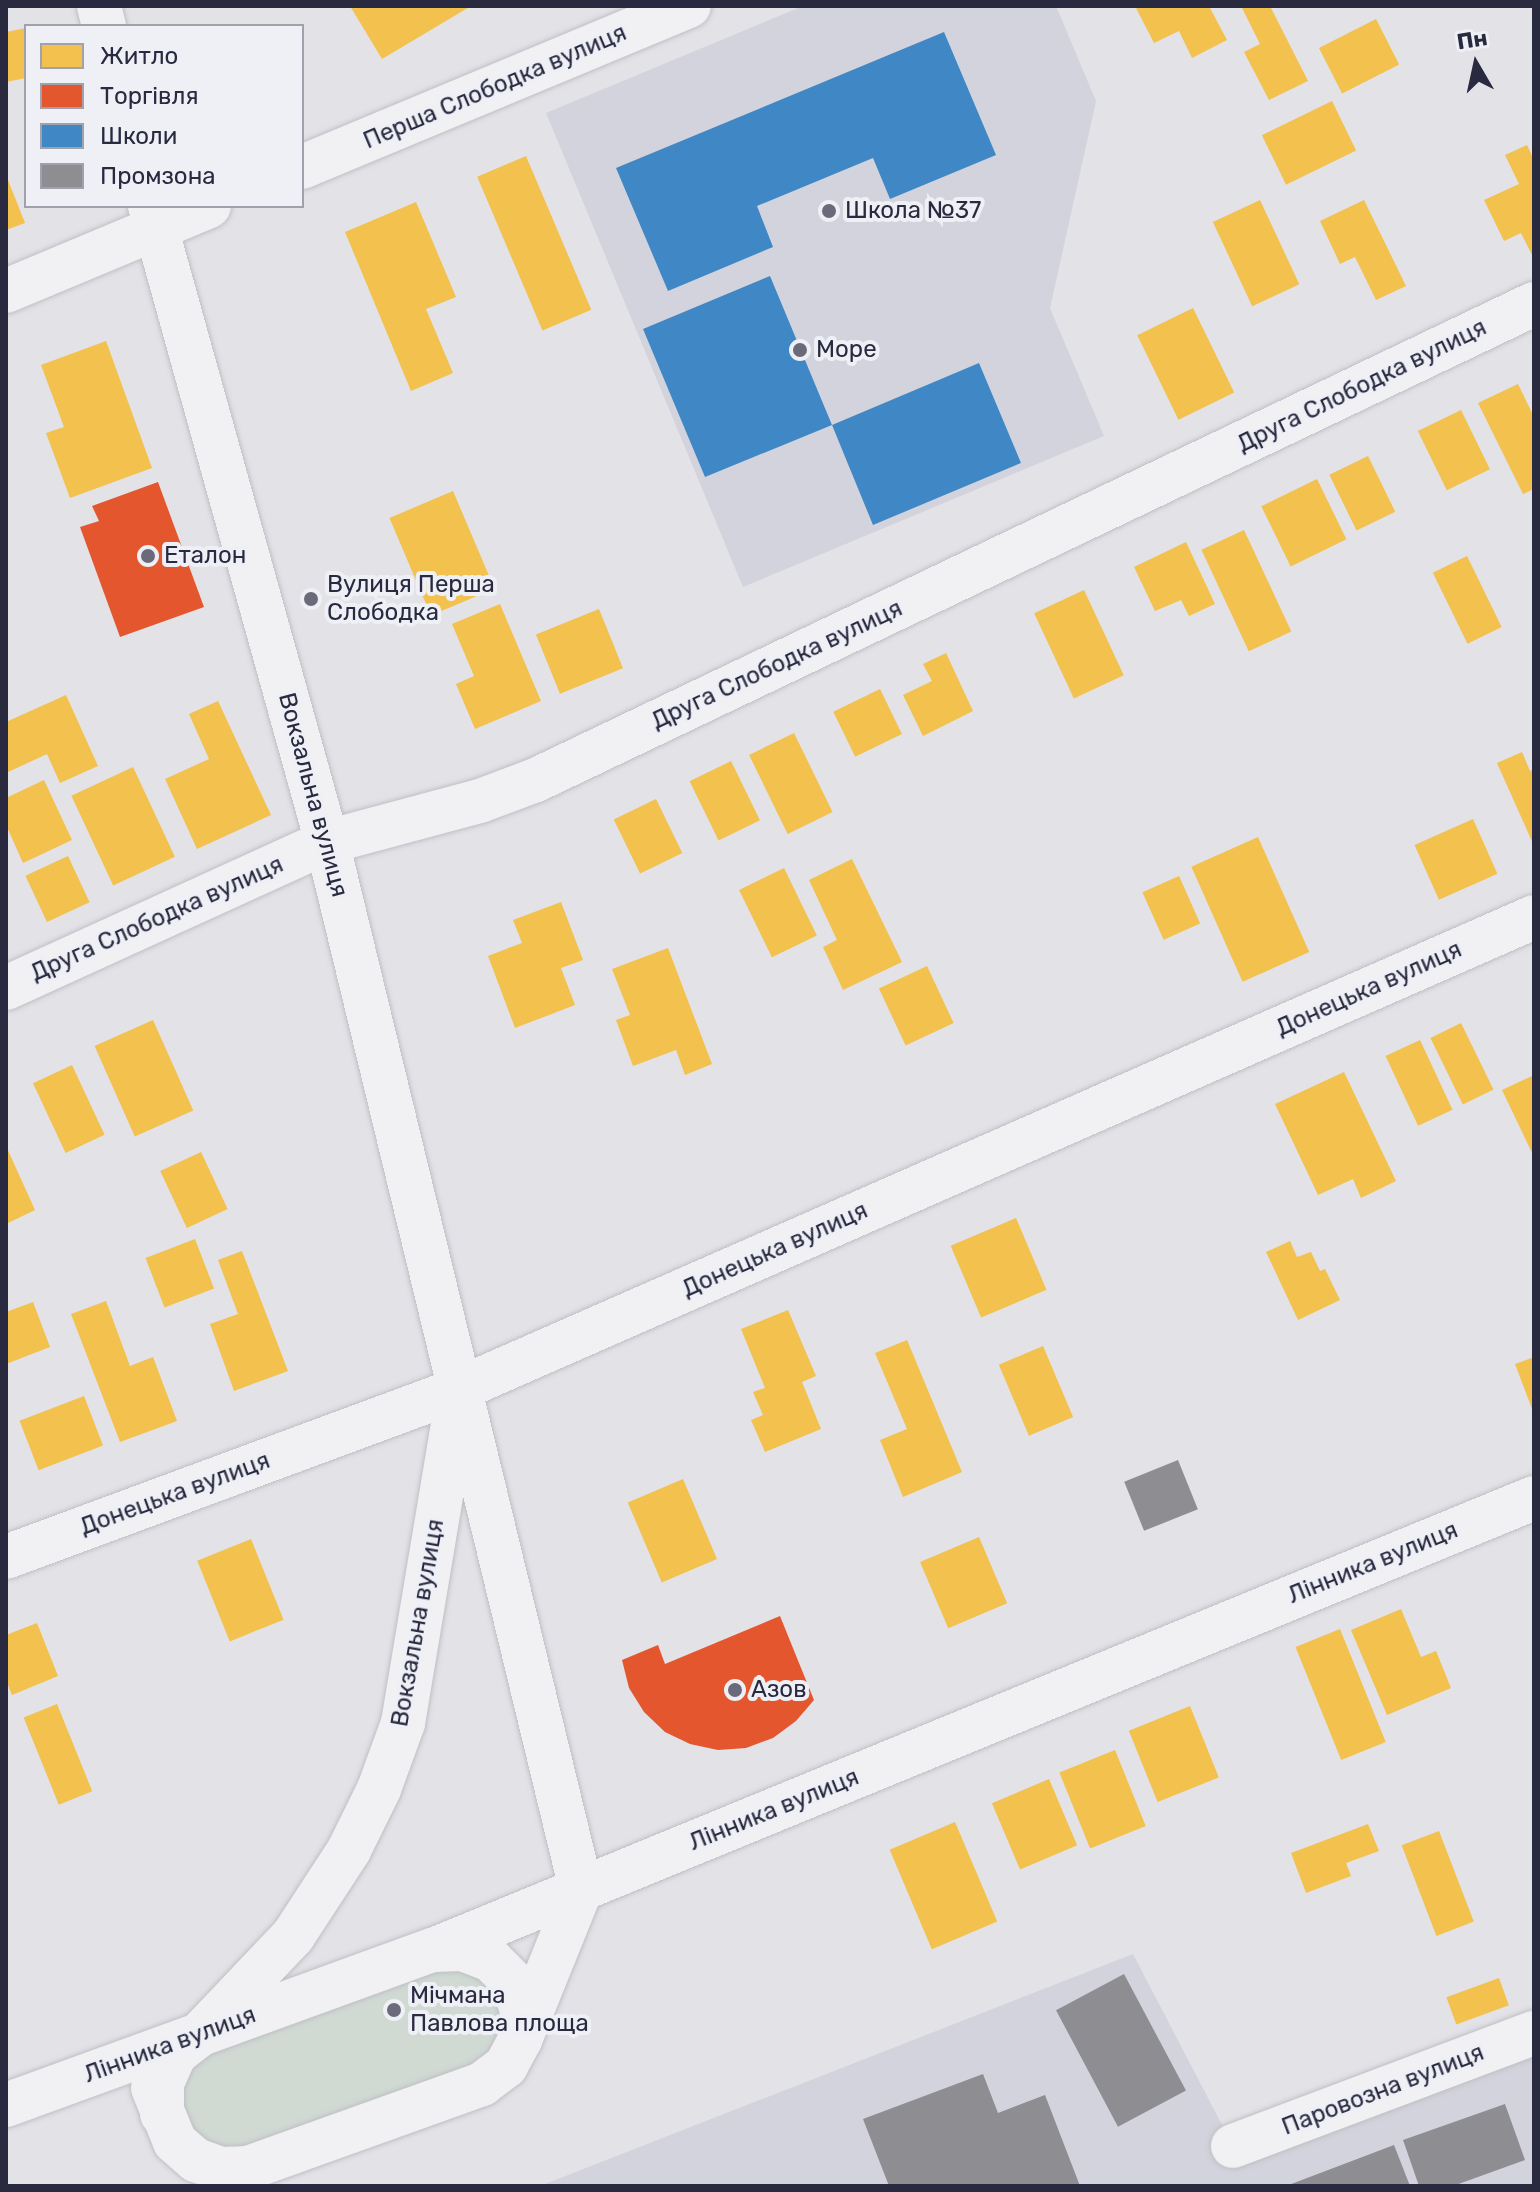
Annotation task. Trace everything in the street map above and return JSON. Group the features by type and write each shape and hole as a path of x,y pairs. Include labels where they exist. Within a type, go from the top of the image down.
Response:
{"street":[{"name":"Перша Слободка вулиця","path":"304,166 689,6"},
{"path":"6,291 153,217 199,208"},
{"name":"Вокзальна вулиця","path":"153,217 327,842 581,1889"},
{"name":"Друга Слободка вулиця","path":"6,988 327,842 480,801 536,780 1534,304"},
{"name":"Донецька вулиця","path":"6,1557 459,1389 1534,917"},
{"name":"Вокзальна вулиця","path":"162,2114 162,2083 175,2054 199,2035 293,1936 349,1850 379,1789 403,1723 459,1389"},
{"name":"Лінника вулиця","path":"6,2105 433,1950 1534,1498"},
{"path":"141,2056 175,2142 196,2160 221,2169 248,2168 482,2084 506,2066 520,2040 581,1889"},
{"path":"433,1950 463,1949 491,1960 512,1981 522,2010 520,2040"},
{"name":"Паровозна вулиця","path":"1233,2146 1534,2033"}],"shaded area":[{"name":"Школа №37","path":"803,6 1056,6 1096,101 1050,308 1104,436 743,587 546,113"},
{"path":"1133,1954 1233,2146 1534,2055 1534,2186 540,2186"},
{"path":"438,1969 478,1971 505,2000 504,2041 474,2067 224,2153 188,2136 180,2078 209,2052"}],"building: Житло":[{"path":"350,6 471,6 382,59"},
{"path":"1135,6 1209,6 1227,40 1192,58 1179,31 1154,43"},
{"path":"1241,6 1270,6 1308,81 1269,100 1244,52 1260,44"},
{"path":"1376,19 1399,64 1342,93 1319,48"},
{"path":"24,28 24,78 6,82 6,32"},
{"path":"1332,101 1356,150 1286,185 1262,135"},
{"path":"1527,145 1534,160 1534,259 1521,233 1504,241 1484,200 1519,184 1505,155"},
{"path":"526,156 591,310 542,330 477,177"},
{"path":"6,175 25,223 6,230"},
{"path":"1260,200 1299,284 1252,306 1213,222"},
{"path":"1364,200 1406,286 1376,300 1355,257 1340,264 1320,221"},
{"path":"416,202 456,297 426,309 453,373 411,391 345,232"},
{"path":"1193,308 1234,392 1178,420 1137,335"},
{"path":"106,341 152,468 70,498 46,433 64,427 41,365"},
{"path":"1518,384 1534,417 1534,489 1523,494 1478,403"},
{"path":"1461,410 1490,469 1447,490 1418,431"},
{"path":"1368,456 1395,512 1357,531 1329,475"},
{"path":"1317,479 1346,539 1291,566 1261,506"},
{"path":"453,491 494,589 431,616 389,518"},
{"path":"1244,530 1291,632 1249,651 1201,550"},
{"path":"1186,542 1215,604 1189,616 1181,600 1155,611 1134,567"},
{"path":"1467,556 1502,627 1467,644 1433,573"},
{"path":"1084,590 1124,675 1074,698 1034,613"},
{"path":"500,604 541,701 475,729 456,684 474,676 452,624"},
{"path":"599,609 623,668 560,694 536,634"},
{"path":"946,653 973,711 923,736 903,695 932,681 923,664"},
{"path":"880,689 902,734 855,757 833,712"},
{"path":"66,695 98,766 60,783 47,754 6,773 6,722"},
{"path":"218,701 271,815 197,849 165,779 209,759 189,714"},
{"path":"794,733 833,812 788,834 749,755"},
{"path":"1522,752 1530,771 1534,769 1534,846 1497,763"},
{"path":"731,761 760,820 719,840 690,781"},
{"path":"133,767 175,857 113,885 71,796"},
{"path":"44,780 72,840 23,863 6,825 6,798"},
{"path":"656,799 682,853 640,874 614,820"},
{"path":"1473,819 1497,874 1439,900 1415,845"},
{"path":"1258,837 1309,952 1243,982 1191,867"},
{"path":"68,856 90,902 47,922 25,876"},
{"path":"852,859 902,962 843,990 823,947 837,940 809,880"},
{"path":"784,868 817,935 772,957 739,890"},
{"path":"1179,876 1200,924 1164,940 1142,892"},
{"path":"561,902 583,960 561,968 575,1005 515,1028 488,956 522,943 513,920"},
{"path":"668,948 712,1064 685,1075 676,1050 633,1066 616,1020 630,1015 612,969"},
{"path":"927,966 954,1023 906,1045 879,988"},
{"path":"153,1020 193,1110 135,1136 95,1046"},
{"path":"1461,1023 1493,1090 1463,1104 1430,1038"},
{"path":"1420,1040 1453,1110 1418,1126 1386,1056"},
{"path":"72,1065 105,1135 66,1153 33,1083"},
{"path":"1344,1072 1396,1181 1361,1198 1353,1179 1318,1195 1275,1104"},
{"path":"1534,1075 1534,1157 1502,1090"},
{"path":"6,1146 35,1210 6,1224"},
{"path":"201,1152 228,1209 187,1228 160,1171"},
{"path":"1016,1218 1046,1290 981,1318 951,1246"},
{"path":"195,1239 214,1288 165,1307 146,1258"},
{"path":"1290,1241 1297,1257 1311,1252 1320,1271 1325,1269 1340,1300 1298,1320 1266,1252"},
{"path":"242,1251 288,1371 234,1391 210,1324 238,1314 218,1260"},
{"path":"106,1301 130,1366 153,1357 177,1421 120,1442 71,1314"},
{"path":"33,1302 50,1347 6,1364 6,1312"},
{"path":"788,1310 816,1376 802,1382 821,1429 765,1452 751,1420 763,1415 753,1392 765,1388 741,1329"},
{"path":"907,1340 962,1472 903,1497 880,1440 907,1429 875,1353"},
{"path":"1043,1346 1073,1417 1029,1436 999,1365"},
{"path":"1534,1357 1534,1414 1515,1364"},
{"path":"84,1396 103,1445 39,1470 20,1421"},
{"path":"683,1479 717,1559 662,1583 628,1502"},
{"path":"979,1537 1007,1603 948,1628 920,1562"},
{"path":"251,1539 284,1620 230,1641 197,1561"},
{"path":"1401,1609 1421,1657 1436,1651 1451,1688 1387,1715 1351,1630"},
{"path":"37,1623 58,1676 12,1695 6,1680 6,1635"},
{"path":"1340,1629 1386,1742 1341,1760 1295,1647"},
{"path":"57,1704 92,1791 59,1805 24,1717"},
{"path":"1190,1706 1219,1777 1158,1802 1129,1731"},
{"path":"1115,1750 1146,1826 1090,1849 1059,1772"},
{"path":"1049,1779 1077,1845 1020,1870 992,1803"},
{"path":"955,1822 997,1921 932,1949 890,1850"},
{"path":"1368,1824 1379,1851 1346,1863 1351,1876 1306,1893 1291,1853"},
{"path":"1439,1831 1474,1922 1436,1936 1402,1845"},
{"path":"1499,1978 1509,2005 1456,2024 1446,1997"}],"building: Торгівля":[{"path":"158,482 204,607 120,637 80,527 99,521 92,506"},
{"path":"780,1616 814,1700 796,1721 773,1738 746,1748 718,1750 690,1744 665,1732 644,1712 629,1688 622,1660 658,1645 665,1664"}],"building: Школи":[{"path":"944,32 996,155 890,199 873,158 757,206 773,247 668,291 616,168"},
{"path":"770,276 832,425 705,477 643,329"},
{"path":"979,363 1021,463 873,525 832,425"}],"building: Промзона":[{"path":"1178,1460 1198,1509 1144,1531 1124,1482"},
{"path":"1124,1974 1186,2091 1118,2127 1056,2010"},
{"path":"983,2074 998,2113 1045,2095 1080,2186 889,2186 863,2119"},
{"path":"1505,2104 1525,2160 1453,2186 1419,2186 1403,2140"},
{"path":"1394,2145 1410,2186 1286,2186"}],"place":[{"name":"Школа №37","path":"829,211"},
{"name":"Море","path":"800,350"},
{"name":"Еталон","path":"148,556"},
{"name":"Вулиця Перша Слободка","path":"311,599"},
{"name":"Азов","path":"735,1690"},
{"name":"Мічмана Павлова площа","path":"394,2010"}]}
